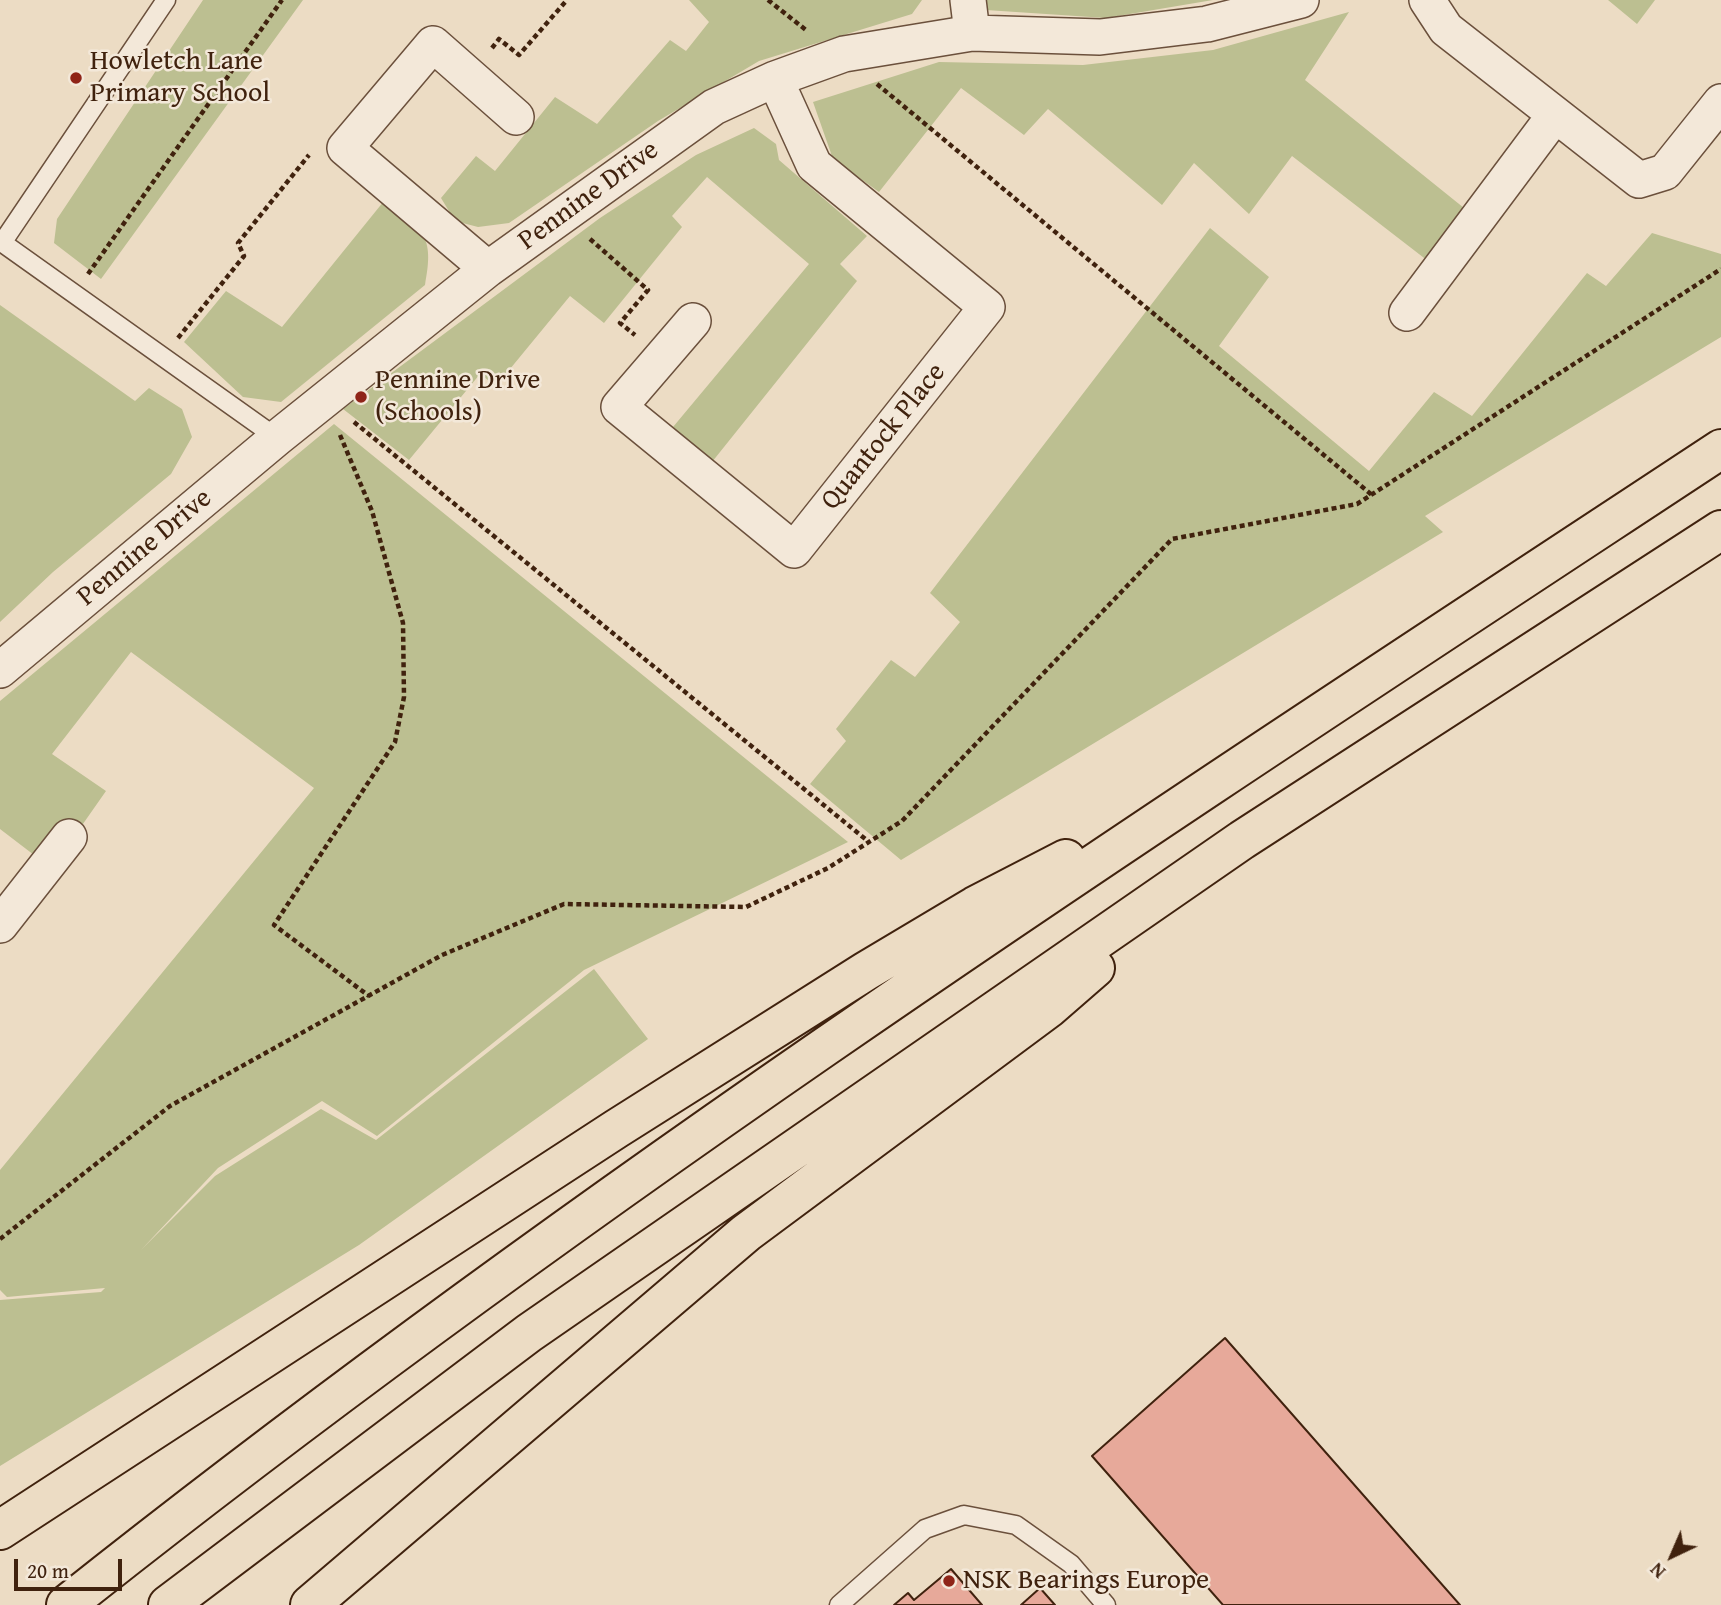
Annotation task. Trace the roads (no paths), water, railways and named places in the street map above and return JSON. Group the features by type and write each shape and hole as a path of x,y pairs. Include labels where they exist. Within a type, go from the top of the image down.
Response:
{"highway":[{"path":"66,1605 209,1492 574,1225 775,1083 1202,790 1721,449"},
{"path":"168,1605 529,1333 1242,840 1721,530"},
{"path":"0,1530 604,1137 866,971 975,906 1202,790"},
{"path":"310,1605 746,1233 968,1064 1049,1008 1242,840"}],"street":[{"name":"Pennine Drive","path":"0,670 277,438 488,268 714,107 775,79 844,54 970,16 1100,37 1207,24 1301,0"},
{"path":"1427,0 1446,29 1639,180 1665,172 1721,102"},
{"path":"488,268 345,148 433,44 516,117"},
{"name":"Quantock Place","path":"693,321 619,407 794,550 987,307 814,165 775,79"},
{"path":"1407,313 1555,115"},
{"path":"0,925 69,837"}],"lane":[{"path":"166,0 1,242 277,438"},
{"path":"839,1605 925,1529 964,1515 1016,1525 1071,1564 1106,1605"}],"place":[{"name":"Howletch Lane Primary School","path":"76,78"},
{"name":"Pennine Drive (Schools)","path":"361,397"},
{"name":"NSK Bearings Europe","path":"949,1581"}]}
